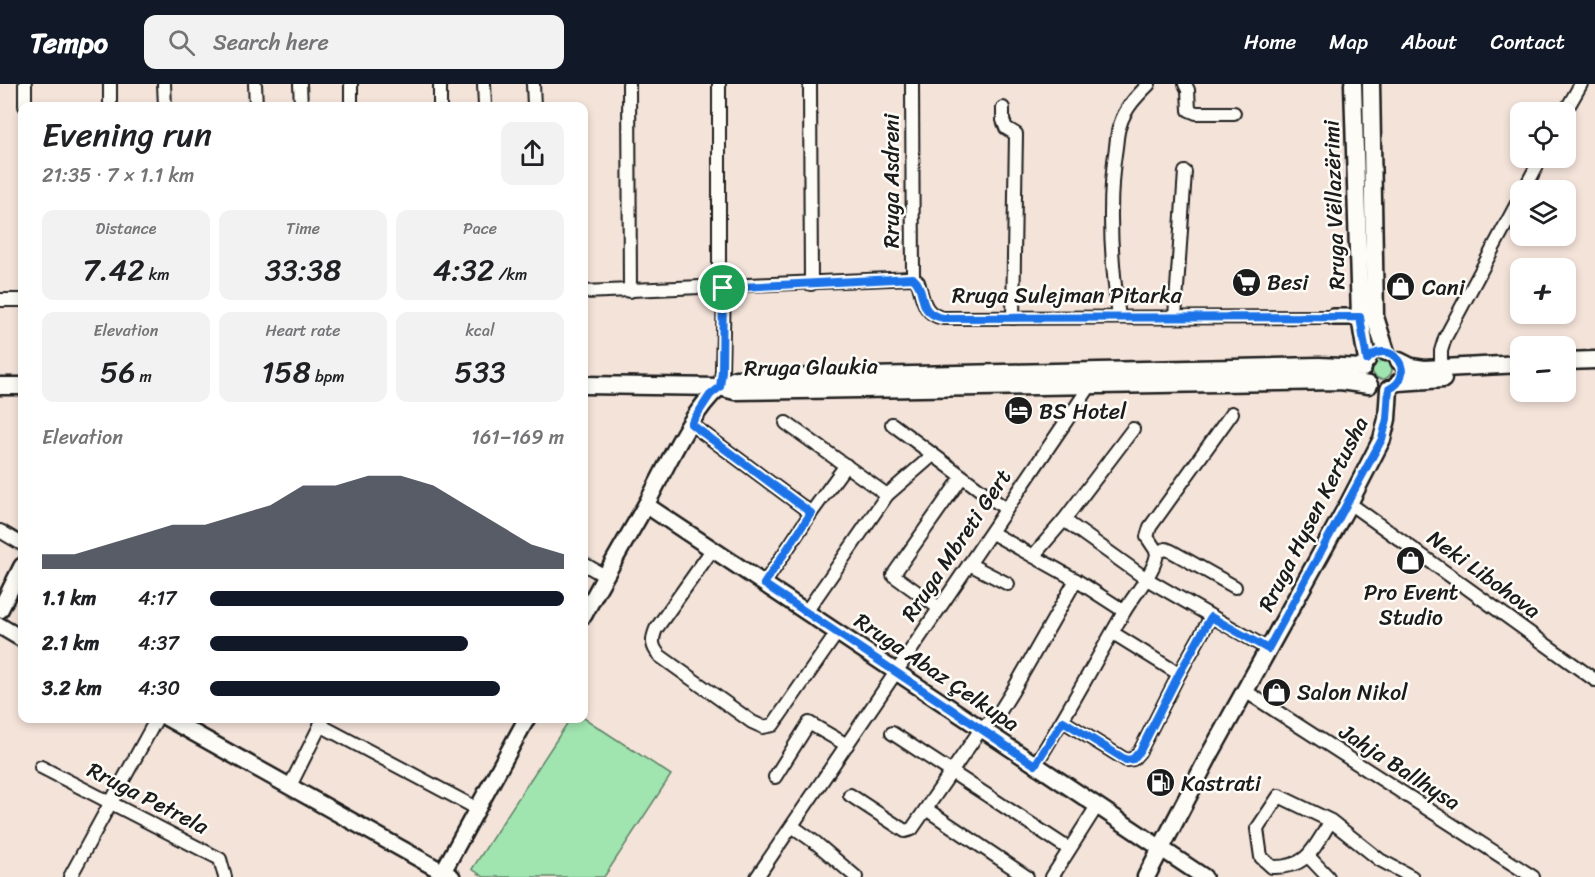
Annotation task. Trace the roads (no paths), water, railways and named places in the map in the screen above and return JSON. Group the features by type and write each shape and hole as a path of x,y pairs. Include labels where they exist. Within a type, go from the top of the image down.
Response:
{"main road":[{"name":"Rruga Vëllazërimi","path":"1353,84 1360,317 1365,364"},
{"name":"Rruga Vëllazërimi","path":"1371,84 1375,317 1393,356"},
{"path":"1510,365 1416,369 1393,356 1377,352 1365,364 1364,375 1369,385 1378,390 1394,385 1510,376"},
{"path":"1393,356 1402,371 1394,385"},
{"path":"1576,361 1595,360"},
{"name":"Rruga Glaukia","path":"720,387 736,379 1365,364"},
{"path":"1576,371 1595,370"},
{"name":"Rruga Glaukia","path":"720,387 735,391 1340,381 1369,385"},
{"path":"588,385 720,387"},
{"name":"Rruga Hysen Kertusha","path":"1146,877 1382,439 1394,385"},
{"path":"0,386 18,386"}],"street":[{"path":"25,84 25,102"},
{"path":"110,84 110,102"},
{"path":"164,84 165,102"},
{"path":"255,84 256,102"},
{"path":"300,84 301,102"},
{"path":"351,84 351,102"},
{"path":"440,84 440,102"},
{"path":"484,84 485,102"},
{"path":"533,84 534,102"},
{"path":"629,84 630,291"},
{"path":"588,608 691,424 710,395 720,387 722,371 719,84"},
{"path":"810,84 812,284"},
{"name":"Rruga Asdreni","path":"912,84 913,278"},
{"path":"1119,317 1111,220 1113,167 1120,124 1130,104 1149,84"},
{"path":"1185,84 1188,90 1189,110 1196,113 1234,113"},
{"path":"1571,102 1581,84"},
{"path":"1003,108 1005,128 1016,134 1013,318"},
{"path":"1175,317 1185,172"},
{"path":"1441,369 1441,351 1445,338 1510,217"},
{"path":"588,292 913,278"},
{"name":"Rruga Sulejman Pitarka","path":"913,278 918,282 924,305 934,316 1013,318 1360,317"},
{"path":"0,300 18,300"},
{"name":"Rruga Mbreti Gert","path":"757,877 1090,386"},
{"path":"1035,765 1154,563 1157,552 1147,537 1148,530 1232,413"},
{"path":"786,423 887,495"},
{"path":"691,424 811,513"},
{"path":"892,424 1006,510"},
{"path":"1033,556 1064,520 1133,429"},
{"path":"806,612 887,495 933,455"},
{"path":"764,584 846,465"},
{"path":"939,608 893,575 962,477"},
{"name":"Neki Libohova","path":"1349,502 1595,680"},
{"name":"Rruga Abaz Çelkupa","path":"646,505 1204,877"},
{"path":"1064,520 1146,578 1268,649"},
{"path":"0,531 18,542"},
{"path":"992,533 1076,580 1124,611"},
{"path":"712,550 656,629 652,638 653,648 660,656 752,722 763,727 772,725 837,633"},
{"path":"1157,552 1171,550 1235,587"},
{"path":"969,564 1008,584"},
{"path":"588,566 605,576"},
{"path":"0,610 18,574"},
{"path":"850,795 906,831 912,829 981,729 997,716 1076,580"},
{"path":"1063,721 1126,760 1133,759 1140,751 1211,617"},
{"path":"0,626 18,637"},
{"path":"1113,633 1179,674"},
{"name":"Jahja Ballhysa","path":"1245,691 1526,875"},
{"path":"70,877 154,723"},
{"path":"176,723 445,876 477,809 523,723"},
{"path":"290,786 322,723"},
{"path":"324,723 477,809"},
{"path":"775,777 809,723 847,744"},
{"path":"892,733 1069,849"},
{"name":"Rruga Petrela","path":"41,767 220,860 225,877"},
{"path":"1331,821 1308,856 1295,866 1270,872 1261,856 1257,829 1279,796 1331,821 1380,860 1412,877"},
{"path":"1052,877 1097,806"},
{"path":"926,809 1027,877"},
{"path":"792,826 856,877"},
{"path":"1308,856 1328,877"}],"place":[{"name":"Besi","path":"1246,282"},
{"name":"Cani","path":"1401,287"},
{"name":"BS Hotel","path":"1018,411"},
{"name":"Pro Event Studio","path":"1411,560"},
{"name":"Salon Nikol","path":"1276,692"},
{"name":"Kastrati","path":"1160,783"}]}
